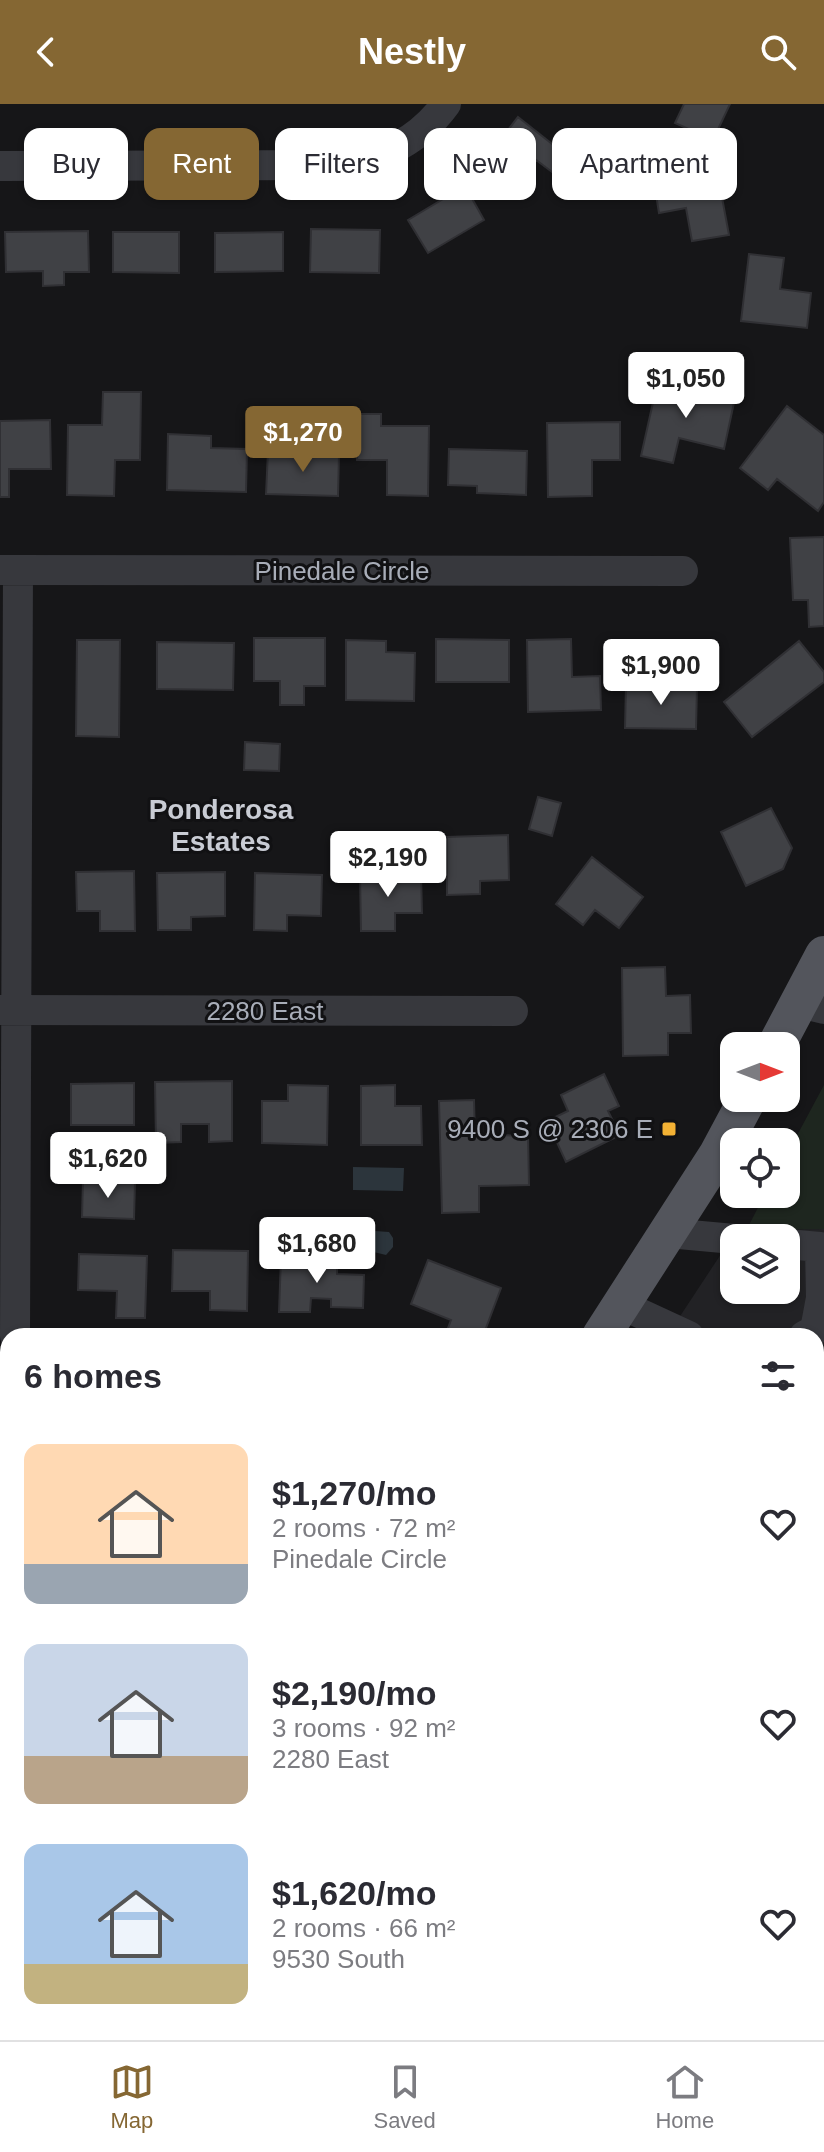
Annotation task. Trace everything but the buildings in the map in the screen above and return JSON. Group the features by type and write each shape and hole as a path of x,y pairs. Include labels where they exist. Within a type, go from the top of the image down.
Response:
{"main road":[{"path":"789,1032 812,1006 824,955"},
{"path":"606,1328 718,1154 740,1112"}],"street":[{"path":"0,166 341,165 391,152 434,120 446,104"},
{"path":"9,570 8,1011 15,1328"},
{"name":"Pinedale Circle","path":"9,570 683,571"},
{"name":"2280 East","path":"8,1011 513,1011"},
{"path":"668,1233 720,1238"},
{"path":"800,1245 822,1247 821,1298 815,1328"},
{"path":"622,1305 672,1328"}],"shaded area":[{"path":"824,1085 824,1229 800,1229 800,1224 750,1224 758,1208 800,1208 800,1130"},
{"path":"353,1167 404,1168 403,1191 353,1190"},
{"path":"800,1229 824,1229 824,1328 672,1328 720,1256 720,1304 800,1304"},
{"path":"389,1232 393,1238 393,1247 386,1255 357,1248 353,1243 357,1234"}],"place":[{"name":"9400 S @ 2306 E","path":"669,1129"}],"district":[{"name":"Ponderosa Estates","path":"221,825"}]}
